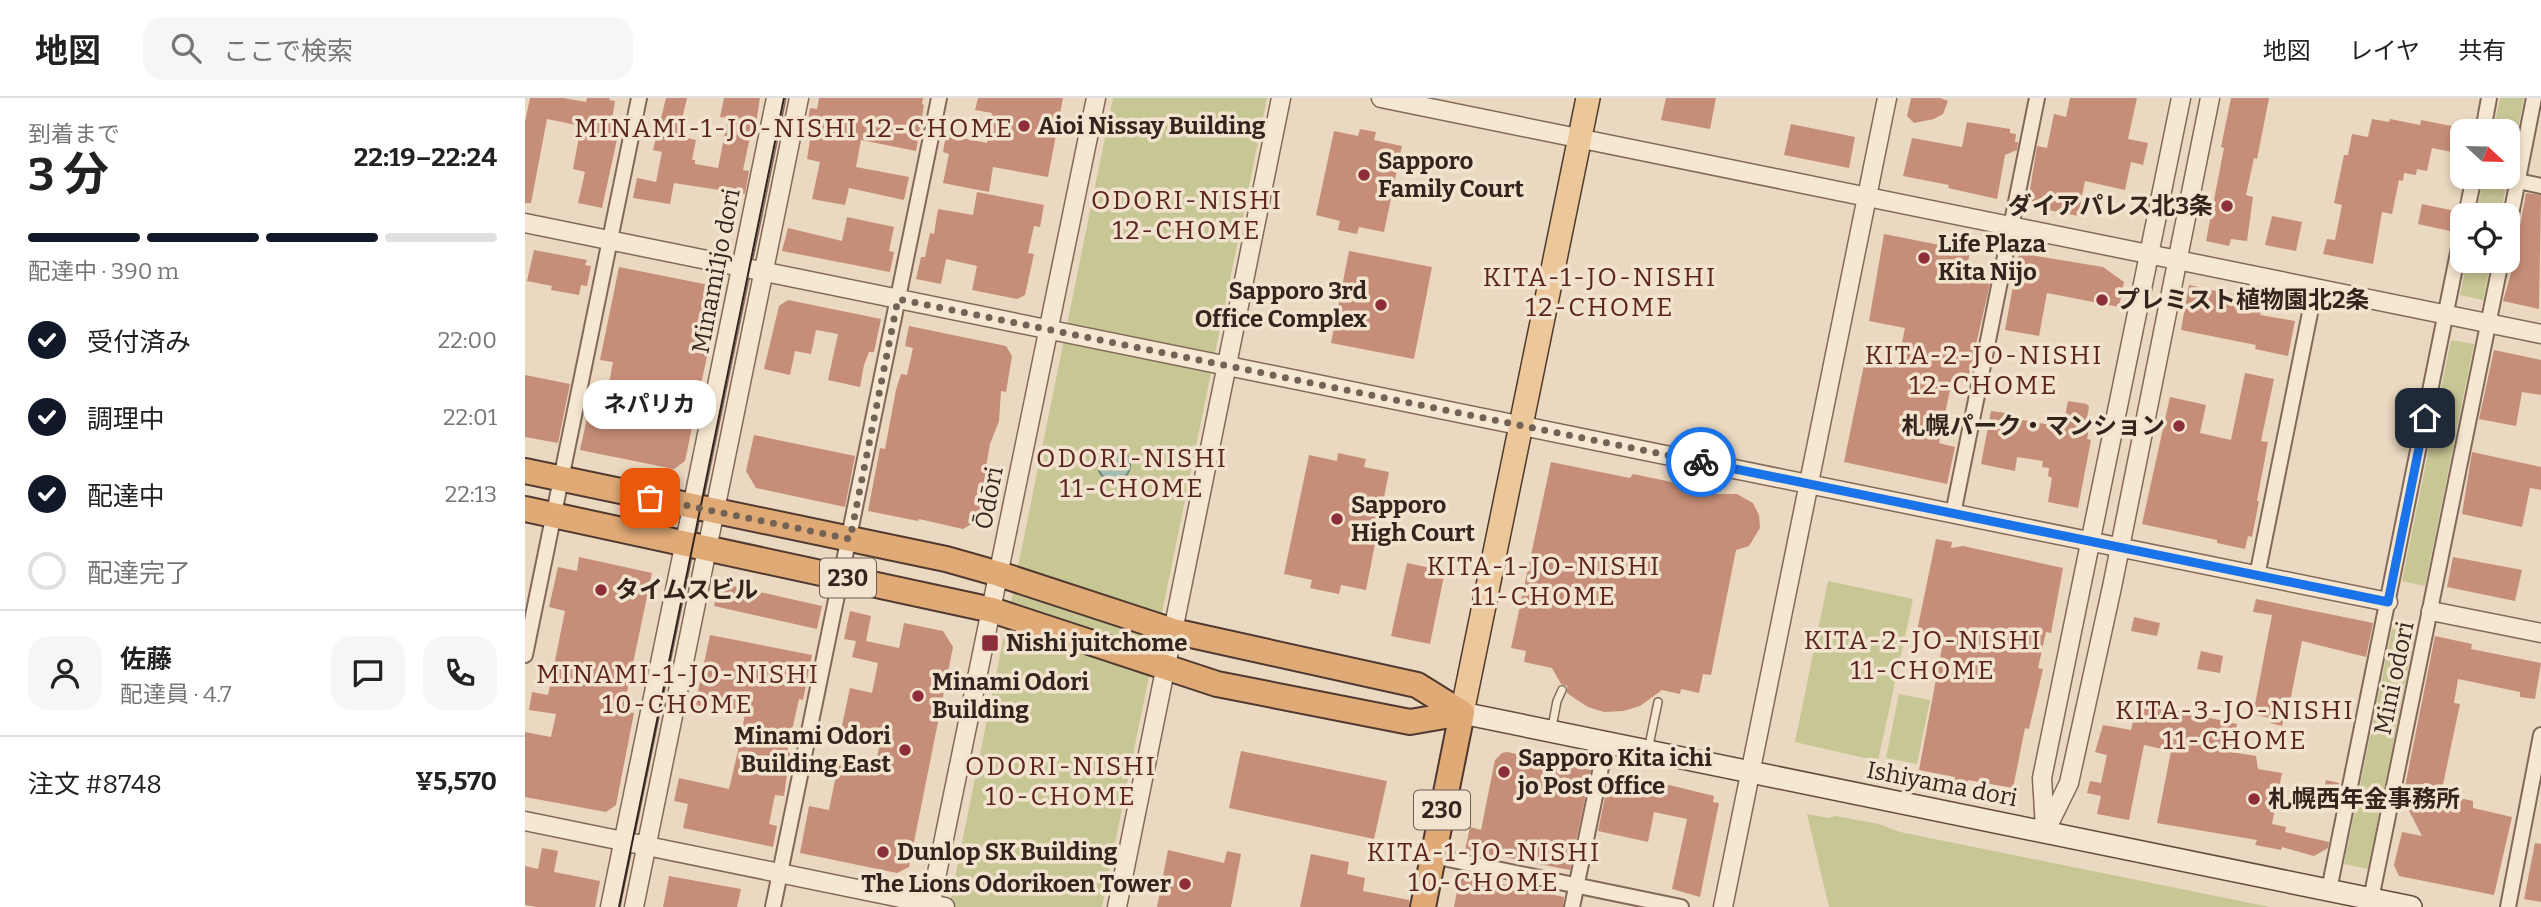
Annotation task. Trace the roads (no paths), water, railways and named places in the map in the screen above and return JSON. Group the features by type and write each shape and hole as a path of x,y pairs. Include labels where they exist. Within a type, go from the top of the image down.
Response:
{"highway":[{"name":"230","path":"525,471 946,559 1173,631 1417,685 1462,713"},
{"name":"230","path":"525,509 992,610 1217,684 1410,722 1462,713"},
{"name":"230","path":"1423,907 1462,713"}],"main road":[{"path":"1462,713 1588,98"},
{"name":"Ishiyama dori","path":"1462,713 2411,907"}],"street":[{"path":"525,655 639,98"},
{"name":"Minami1jo dori","path":"704,509 741,267 776,98"},
{"name":"Minami1jo dori","path":"610,907 623,841 763,271 799,98"},
{"path":"773,907 939,98"},
{"name":"Ōdōri","path":"935,906 999,574 1096,98"},
{"path":"1117,907 1281,98"},
{"path":"1381,98 2541,334"},
{"path":"1723,907 1887,98"},
{"path":"1953,514 2037,98"},
{"path":"2045,832 2042,778 2181,98"},
{"path":"2045,832 2069,783 2210,98"},
{"path":"2485,119 2489,98"},
{"path":"2520,171 2535,98"},
{"path":"2520,181 2541,186"},
{"path":"525,223 2388,602"},
{"name":"Mini odori","path":"2329,890 2454,273"},
{"name":"Mini odori","path":"2371,898 2499,273"},
{"path":"2257,576 2315,288"},
{"name":"Minami1jo dori","path":"634,907 647,846 696,546"},
{"path":"2431,611 2541,634"},
{"path":"2508,907 2541,735"},
{"path":"1572,907 1606,743"},
{"path":"525,821 935,906"},
{"path":"1433,856 1681,907"}],"lane":[{"path":"1551,731 1562,690"},
{"path":"1648,751 1658,702"}],"tram line":[{"path":"619,907 784,98"}],"place":[{"name":"Aioi Nissay Building","path":"1024,126"},
{"name":"Sapporo Family Court","path":"1364,175"},
{"name":"ダイアパレス北3条","path":"2227,206"},
{"name":"Life Plaza Kita Nijo","path":"1924,258"},
{"name":"プレミスト植物園北2条","path":"2102,300"},
{"name":"Sapporo 3rd Office Complex","path":"1381,305"},
{"name":"札幌パーク・マンション","path":"2179,426"},
{"name":"ネパリカ","path":"650,498"},
{"name":"Sapporo High Court","path":"1337,519"},
{"name":"タイムスビル","path":"601,590"},
{"name":"Nishi juitchome","path":"990,643"},
{"name":"Minami Odori Building","path":"918,696"},
{"name":"Minami Odori Building East","path":"905,750"},
{"name":"Sapporo Kita ichi jo Post Office","path":"1504,772"},
{"name":"札幌西年金事務所","path":"2254,799"},
{"name":"Dunlop SK Building","path":"883,852"},
{"name":"The Lions Odorikoen Tower","path":"1185,884"}],"district":[{"name":"MINAMI-1-JO-NISHI 12-CHOME","path":"794,128"},
{"name":"ODORI-NISHI 12-CHOME","path":"1187,215"},
{"name":"KITA-1-JO-NISHI 12-CHOME","path":"1600,292"},
{"name":"KITA-2-JO-NISHI 12-CHOME","path":"1984,370"},
{"name":"ODORI-NISHI 11-CHOME","path":"1132,473"},
{"name":"KITA-1-JO-NISHI 11-CHOME","path":"1544,581"},
{"name":"KITA-2-JO-NISHI 11-CHOME","path":"1923,655"},
{"name":"MINAMI-1-JO-NISHI 10-CHOME","path":"678,689"},
{"name":"KITA-3-JO-NISHI 11-CHOME","path":"2235,725"},
{"name":"ODORI-NISHI 10-CHOME","path":"1061,781"},
{"name":"KITA-1-JO-NISHI 10-CHOME","path":"1484,867"}]}
